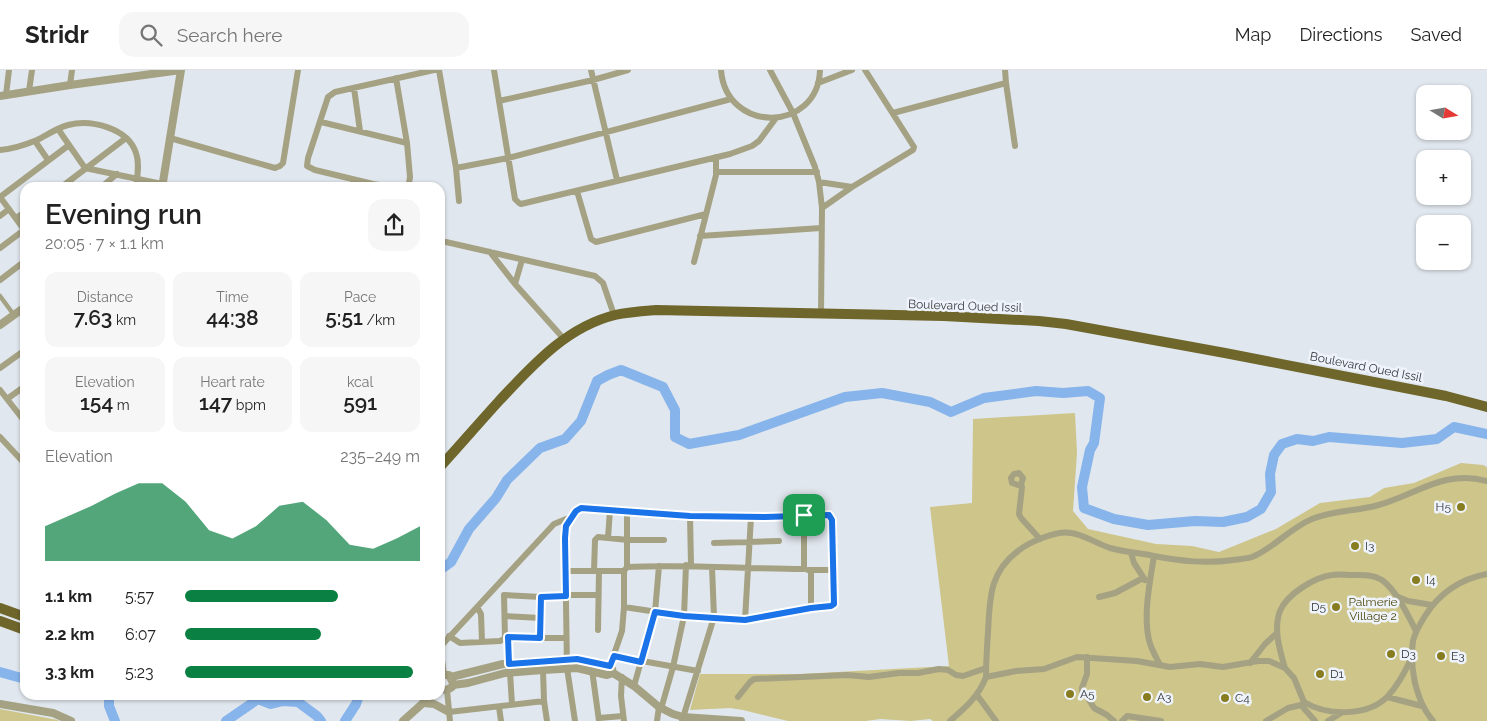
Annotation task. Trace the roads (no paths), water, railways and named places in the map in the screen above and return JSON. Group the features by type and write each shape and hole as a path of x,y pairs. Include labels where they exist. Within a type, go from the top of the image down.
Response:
{"main road":[{"name":"Boulevard Oued Issil","path":"445,461 519,380 564,339 614,315 642,311 681,310 954,317 1066,324 1437,394 1487,407"},
{"name":"Boulevard Oued Issil","path":"445,454 476,427"},
{"path":"0,608 20,615"},
{"path":"0,621 20,628"}],"street":[{"path":"9,70 3,95 140,72 181,70 164,182"},
{"path":"29,91 32,70"},
{"path":"70,85 72,70"},
{"path":"170,138 275,168 280,166 283,163 298,70"},
{"path":"366,182 315,170 306,166 328,97 335,92 434,70"},
{"path":"439,70 456,168 459,201"},
{"path":"494,70 508,158 516,198 519,203 529,203 716,157 752,146 759,141 776,118"},
{"path":"591,70 617,180"},
{"path":"499,101 593,80 628,70"},
{"path":"721,70 724,86 731,99 743,110 759,117 776,118 793,113 809,100 818,83 820,70"},
{"path":"770,70 793,113 817,172 822,208 821,314"},
{"path":"818,83 852,70"},
{"path":"822,208 914,149 914,146 865,70"},
{"path":"1005,70 1015,146"},
{"path":"396,78 407,143 409,182"},
{"path":"893,113 1006,83"},
{"path":"354,88 360,132"},
{"path":"456,168 508,158 731,99"},
{"path":"321,122 407,143"},
{"path":"0,150 10,149 35,141 66,126 80,123 92,124 117,131 131,143 136,153 138,164 137,182"},
{"path":"58,129 85,168 150,182"},
{"path":"67,182 126,138"},
{"path":"35,141 48,160"},
{"path":"20,223 0,197 69,145"},
{"path":"694,262 717,172 716,157"},
{"path":"717,172 817,172"},
{"path":"107,182 117,174"},
{"path":"819,182 852,187"},
{"path":"576,191 591,238 596,242 706,214"},
{"path":"0,216 9,209"},
{"path":"16,218 20,215"},
{"path":"700,236 821,228"},
{"path":"0,248 20,234"},
{"path":"446,242 598,277 604,283 614,315"},
{"path":"490,252 515,284 564,339"},
{"path":"515,284 522,260"},
{"path":"0,280 20,266"},
{"path":"0,296 20,311"},
{"path":"0,325 20,313"},
{"path":"0,368 20,354"},
{"path":"0,390 20,416"},
{"path":"7,399 20,390"},
{"path":"0,437 20,457"},
{"path":"943,721 951,720 965,709 977,696 986,677 989,608 994,581 998,572 1018,551 1040,539 1070,532 1108,547 1131,553 1188,562 1214,563 1251,557 1266,549 1291,530 1314,518 1383,504 1444,480 1474,478 1487,482"},
{"path":"1020,484 1022,487 1019,514 1040,539"},
{"path":"575,721 567,668 565,571 566,532 571,517 576,511 581,508 690,516 829,515 832,518 834,604 831,606 745,620 684,616 624,607"},
{"path":"608,538 610,510"},
{"path":"445,683 510,673 567,668 592,670 607,675 611,669 621,636 628,540 627,512"},
{"path":"804,515 811,608"},
{"path":"657,721 673,667 684,616 690,516"},
{"path":"445,640 554,524 571,517"},
{"path":"745,620 750,517"},
{"path":"598,630 596,538 664,540"},
{"path":"714,543 779,541"},
{"path":"1131,553 1134,563 1143,578 1150,583"},
{"path":"1154,556 1147,619 1148,637 1160,665"},
{"path":"565,571 596,571 688,565 748,569 832,570"},
{"path":"634,686 655,612 659,566"},
{"path":"683,719 714,617 712,567"},
{"path":"1433,721 1422,706 1415,680 1412,656 1416,631 1432,605 1442,595 1464,581 1487,574"},
{"path":"1285,668 1277,633 1280,611 1286,601 1302,588 1323,577 1332,575 1369,575 1380,579 1388,585 1396,596 1416,631"},
{"path":"1099,597 1115,593 1143,578"},
{"path":"494,589 504,596 598,595"},
{"path":"504,596 509,664"},
{"path":"1396,596 1408,601 1432,605"},
{"path":"540,638 541,597"},
{"path":"477,607 480,614 482,642"},
{"path":"505,616 540,618"},
{"path":"1250,664 1265,644 1277,633"},
{"path":"450,636 460,643 500,641 506,638 566,638"},
{"path":"614,656 698,671"},
{"path":"1328,721 1341,713 1368,708 1387,697 1406,671 1412,656"},
{"path":"986,677 1016,671 1044,669 1077,657 1137,661 1177,668 1200,664 1223,667 1269,661 1285,668 1294,678 1302,703 1315,721"},
{"path":"1087,657 1087,674 1082,691 1094,708 1107,714 1114,721"},
{"path":"445,683 509,664 577,659 611,669 660,708 683,719 741,721"},
{"path":"738,698 754,679 837,675 869,677 918,673 939,669 948,670 956,675 963,676 986,668"},
{"path":"543,670 547,721"},
{"path":"592,670 599,720 623,718 622,677"},
{"path":"510,673 512,704"},
{"path":"445,689 450,721"},
{"path":"977,696 996,721"},
{"path":"1387,697 1422,706"},
{"path":"403,721 427,700"},
{"path":"423,704 434,704 449,712 544,701"},
{"path":"1266,721 1288,708 1302,703 1341,713"},
{"path":"0,704 53,713 71,721"},
{"path":"499,706 501,721"},
{"path":"1122,721 1127,716 1161,721"}],"waterway":[{"path":"445,566 451,562 469,529 496,498 507,480 540,448 565,439 581,421 597,381 621,370 663,387 675,410 675,437 689,444 739,435 845,397 882,393 930,402 951,412 984,398 1036,391 1063,393 1088,391 1100,398 1094,443 1090,450 1082,487 1084,508 1114,519 1148,525 1195,521 1223,522 1247,517 1261,509 1271,492 1270,474 1274,455 1282,444 1297,439 1313,441 1329,437 1402,443 1437,439 1454,427 1487,434"},
{"path":"0,672 20,678"},
{"path":"109,700 109,706 115,721"},
{"path":"226,721 257,700"},
{"path":"261,700 271,704 283,701 298,702 321,721"},
{"path":"345,721 357,700"}],"place":[{"name":"H5","path":"1461,507"},
{"name":"I3","path":"1355,546"},
{"name":"I4","path":"1416,580"},
{"name":"D5","path":"1336,607"},
{"name":"D3","path":"1391,654"},
{"name":"E3","path":"1441,656"},
{"name":"D1","path":"1320,674"},
{"name":"A5","path":"1070,694"},
{"name":"A3","path":"1147,697"},
{"name":"C4","path":"1225,698"}],"park label":[{"name":"Palmerie Village 2","path":"1373,609"}]}
